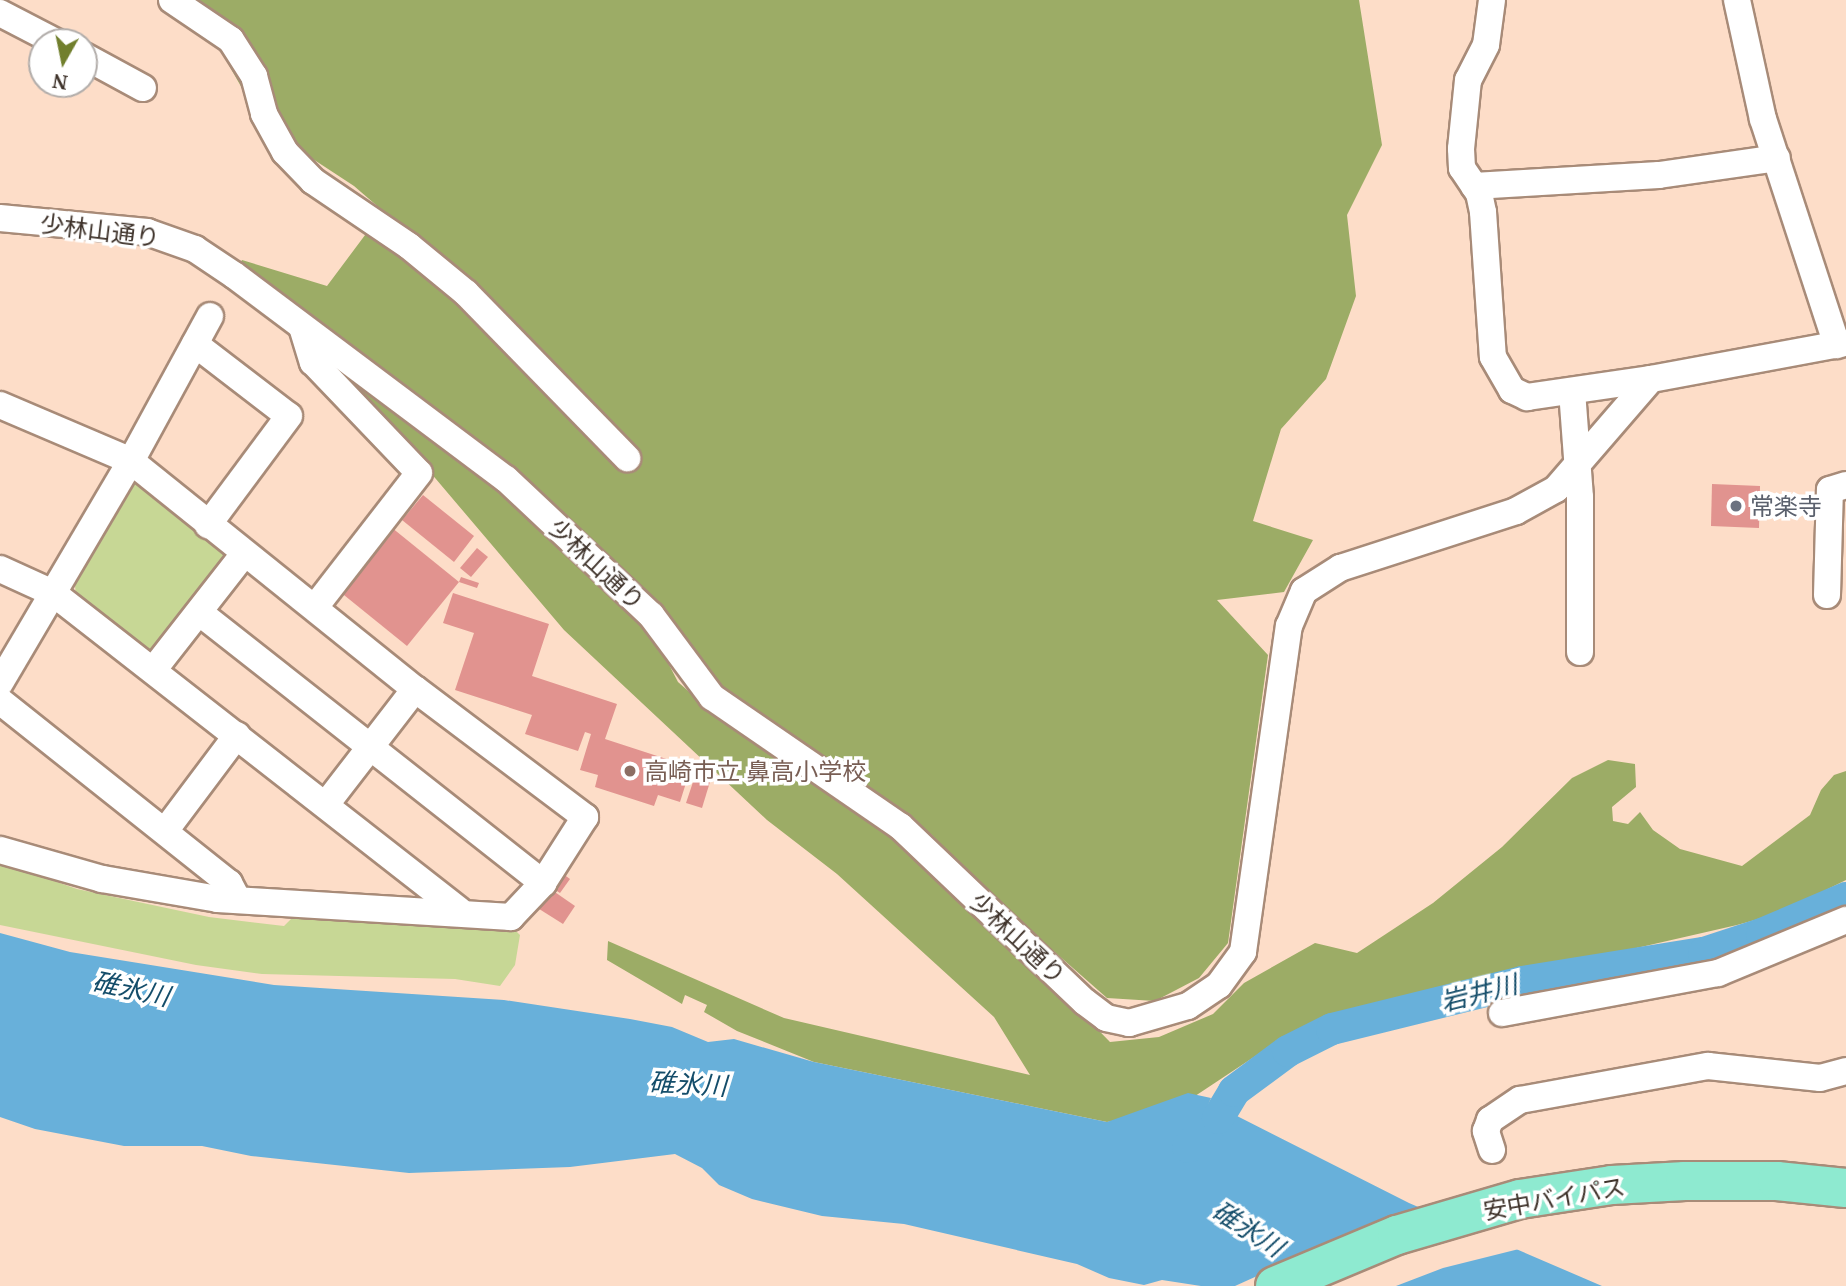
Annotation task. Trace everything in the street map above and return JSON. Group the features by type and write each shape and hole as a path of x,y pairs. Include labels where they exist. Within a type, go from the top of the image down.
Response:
{"highway":[{"name":"安中バイパス","path":"1275,1286 1452,1217 1520,1199 1612,1185 1777,1181 1846,1188"},
{"name":"安中バイパス","path":"1335,1286 1485,1235 1547,1220 1656,1206 1770,1205 1846,1214"}],"street":[{"path":"172,0 231,40 254,76 264,114 285,152 313,181 409,246 466,293 627,458"},
{"path":"1492,0 1486,45 1468,80 1461,149 1462,168 1474,186 1483,212 1493,357 1505,382 1518,393 1541,398 1842,344 1763,119 1737,0"},
{"path":"0,13 29,28"},
{"path":"98,64 143,88"},
{"path":"1474,186 1660,175 1777,158"},
{"name":"少林山通り","path":"0,218 172,239 214,262 506,480 651,615 712,697 900,826 1085,1002 1105,1018 1129,1023 1188,1006 1219,985 1243,952 1289,626 1304,591 1340,568 1516,511 1556,489 1577,463"},
{"path":"0,683 131,461 209,316"},
{"path":"302,327 313,362 419,473 314,607"},
{"path":"195,344 289,416 208,524"},
{"path":"1577,463 1651,379"},
{"path":"1572,391 1577,463 1580,652"},
{"path":"0,405 131,461 415,689 585,817 543,883 511,917 460,910 238,900 102,879 0,850"},
{"path":"1827,595 1830,490 1846,485"},
{"path":"155,668 244,554"},
{"path":"0,569 53,593 155,668 460,910"},
{"path":"200,613 543,883"},
{"path":"327,803 415,689"},
{"path":"0,701 229,883 238,900"},
{"path":"165,831 237,735"},
{"path":"1502,1013 1718,973 1845,927"},
{"path":"1492,1150 1486,1131 1490,1120 1520,1100 1708,1066 1820,1078 1846,1071"}],"green space":[{"path":"192,0 1359,0 1382,145 1347,215 1356,296 1326,379 1281,429 1253,521 1313,540 1284,592 1217,600 1268,655 1228,943 1199,978 1155,1001 1107,998 991,896 932,835 721,690 659,610 239,265 242,260 327,286 383,211 354,186 264,127"},
{"path":"327,355 492,479 652,632 678,682 703,704 897,834 976,905 1110,1042 1159,1037 1213,1014 1244,983 1315,943 1357,953 1433,903 1502,847 1572,778 1608,760 1635,764 1636,787 1612,807 1613,821 1628,824 1640,812 1653,830 1680,849 1742,866 1810,815 1821,790 1834,775 1846,771 1846,880 1780,913 1737,925 1348,1014 1263,1051 1177,1108 1107,1122 814,1062 737,1031 704,1012 707,1005 685,995 682,1004 607,960 608,941 784,1018 1030,1075 994,1017 837,874 767,820 564,630 430,472 326,368"},
{"path":"142,481 225,550 226,559 158,649 146,652 76,598 75,585 132,483"},
{"path":"0,862 77,889 209,917 284,926 296,914 507,922 520,935 515,965 500,986 455,979 262,974 196,965 0,925"}],"water":[{"name":"碓氷川","path":"0,933 70,952 274,985 504,1000 630,1019 672,1027 708,1042 734,1039 814,1062 1107,1122 1188,1093 1211,1098 1203,1116 1237,1116 1409,1203 1602,1286 1201,1286 1162,1280 1144,1285 1109,1278 1077,1264 904,1224 822,1216 752,1199 719,1185 702,1168 675,1154 570,1167 409,1173 251,1156 202,1146 124,1146 35,1129 0,1117"}],"pier":[{"path":"1427,1207 1523,1248 1443,1268 1396,1286 1235,1286 1372,1224"}],"building":[{"name":"常楽寺","path":"1712,484 1760,486 1759,528 1711,526"},
{"path":"423,495 474,536 454,562 402,520"},
{"path":"391,527 459,582 407,646 339,591"},
{"path":"477,548 488,557 471,577 460,568"},
{"path":"461,577 479,583 477,588 459,582"},
{"path":"453,593 549,624 532,676 617,704 605,739 691,767 680,802 658,795 654,806 595,787 598,775 580,770 591,734 585,732 578,751 525,734 532,715 455,690 474,633 443,623"},
{"path":"698,767 713,772 702,808 686,803"},
{"path":"559,871 570,879 560,893 549,886"},
{"path":"549,888 575,906 563,924 536,907"}],"waterway":[{"name":"岩井川","path":"1188,1147 1218,1118 1234,1091 1288,1051 1332,1029 1522,982 1704,953 1762,934 1846,898"}],"place":[{"name":"常楽寺","path":"1736,506"},
{"name":"高崎市立 鼻高小学校","path":"630,771"}]}
